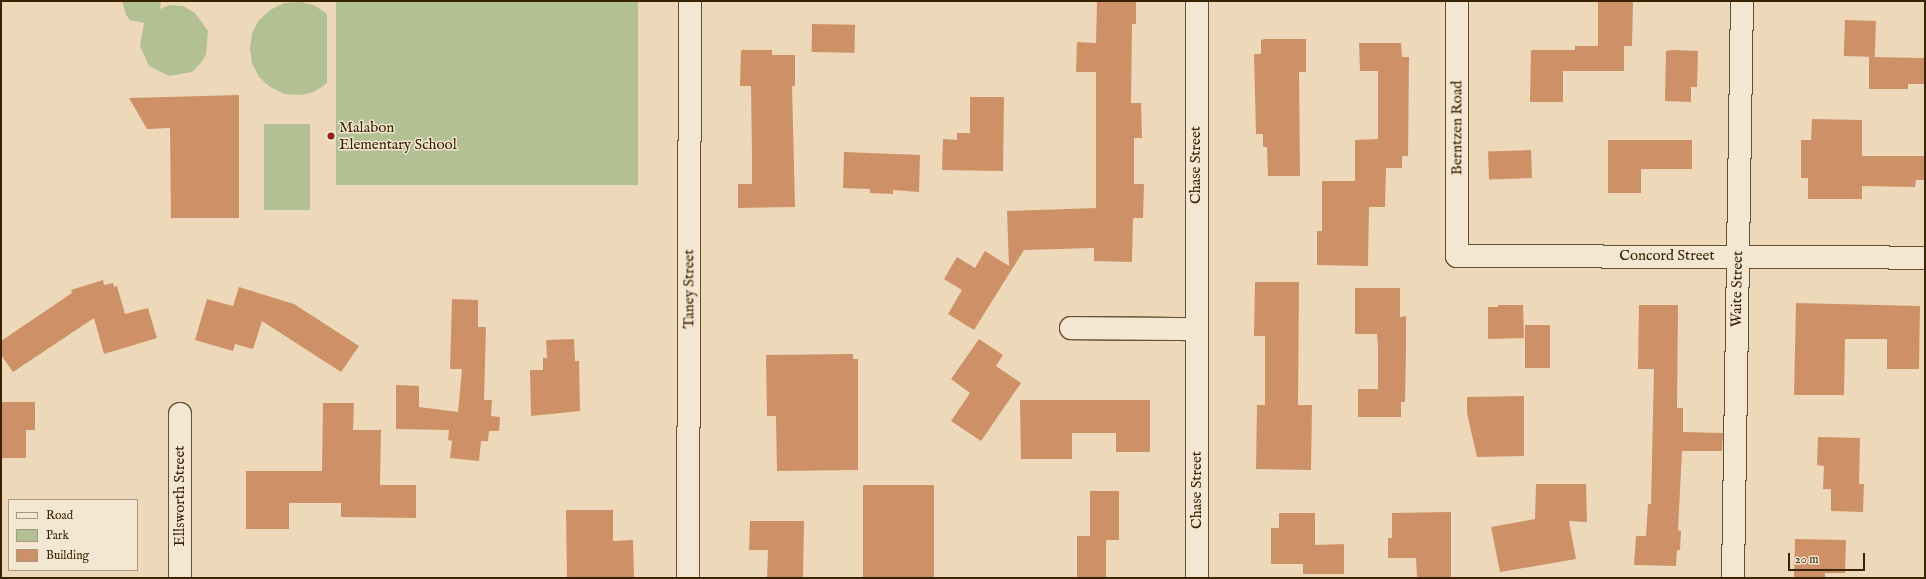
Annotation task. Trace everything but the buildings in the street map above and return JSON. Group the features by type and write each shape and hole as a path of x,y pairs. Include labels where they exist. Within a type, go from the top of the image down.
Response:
{"street":[{"name":"Taney Street","path":"688,578 690,1"},
{"name":"Chase Street","path":"1196,1 1195,329 1197,578"},
{"name":"Berntzen Road","path":"1457,1 1457,256"},
{"name":"Waite Street","path":"1733,578 1742,1"},
{"name":"Concord Street","path":"1457,256 1925,258"},
{"path":"1071,328 1195,329"},
{"name":"Ellsworth Street","path":"180,414 180,578"}],"green space":[{"path":"122,1 161,1 160,9 170,5 183,6 195,13 208,31 206,55 200,64 192,72 169,76 149,66 140,46 144,23 130,20 126,15"},
{"path":"336,1 638,1 638,185 336,185"},
{"path":"300,2 314,5 327,14 327,83 314,92 300,95 284,94 270,87 259,77 252,63 250,49 252,33 259,20 270,10 284,3"},
{"path":"264,124 310,124 310,210 264,210"}],"place":[{"name":"Malabon Elementary School","path":"331,136"}]}
